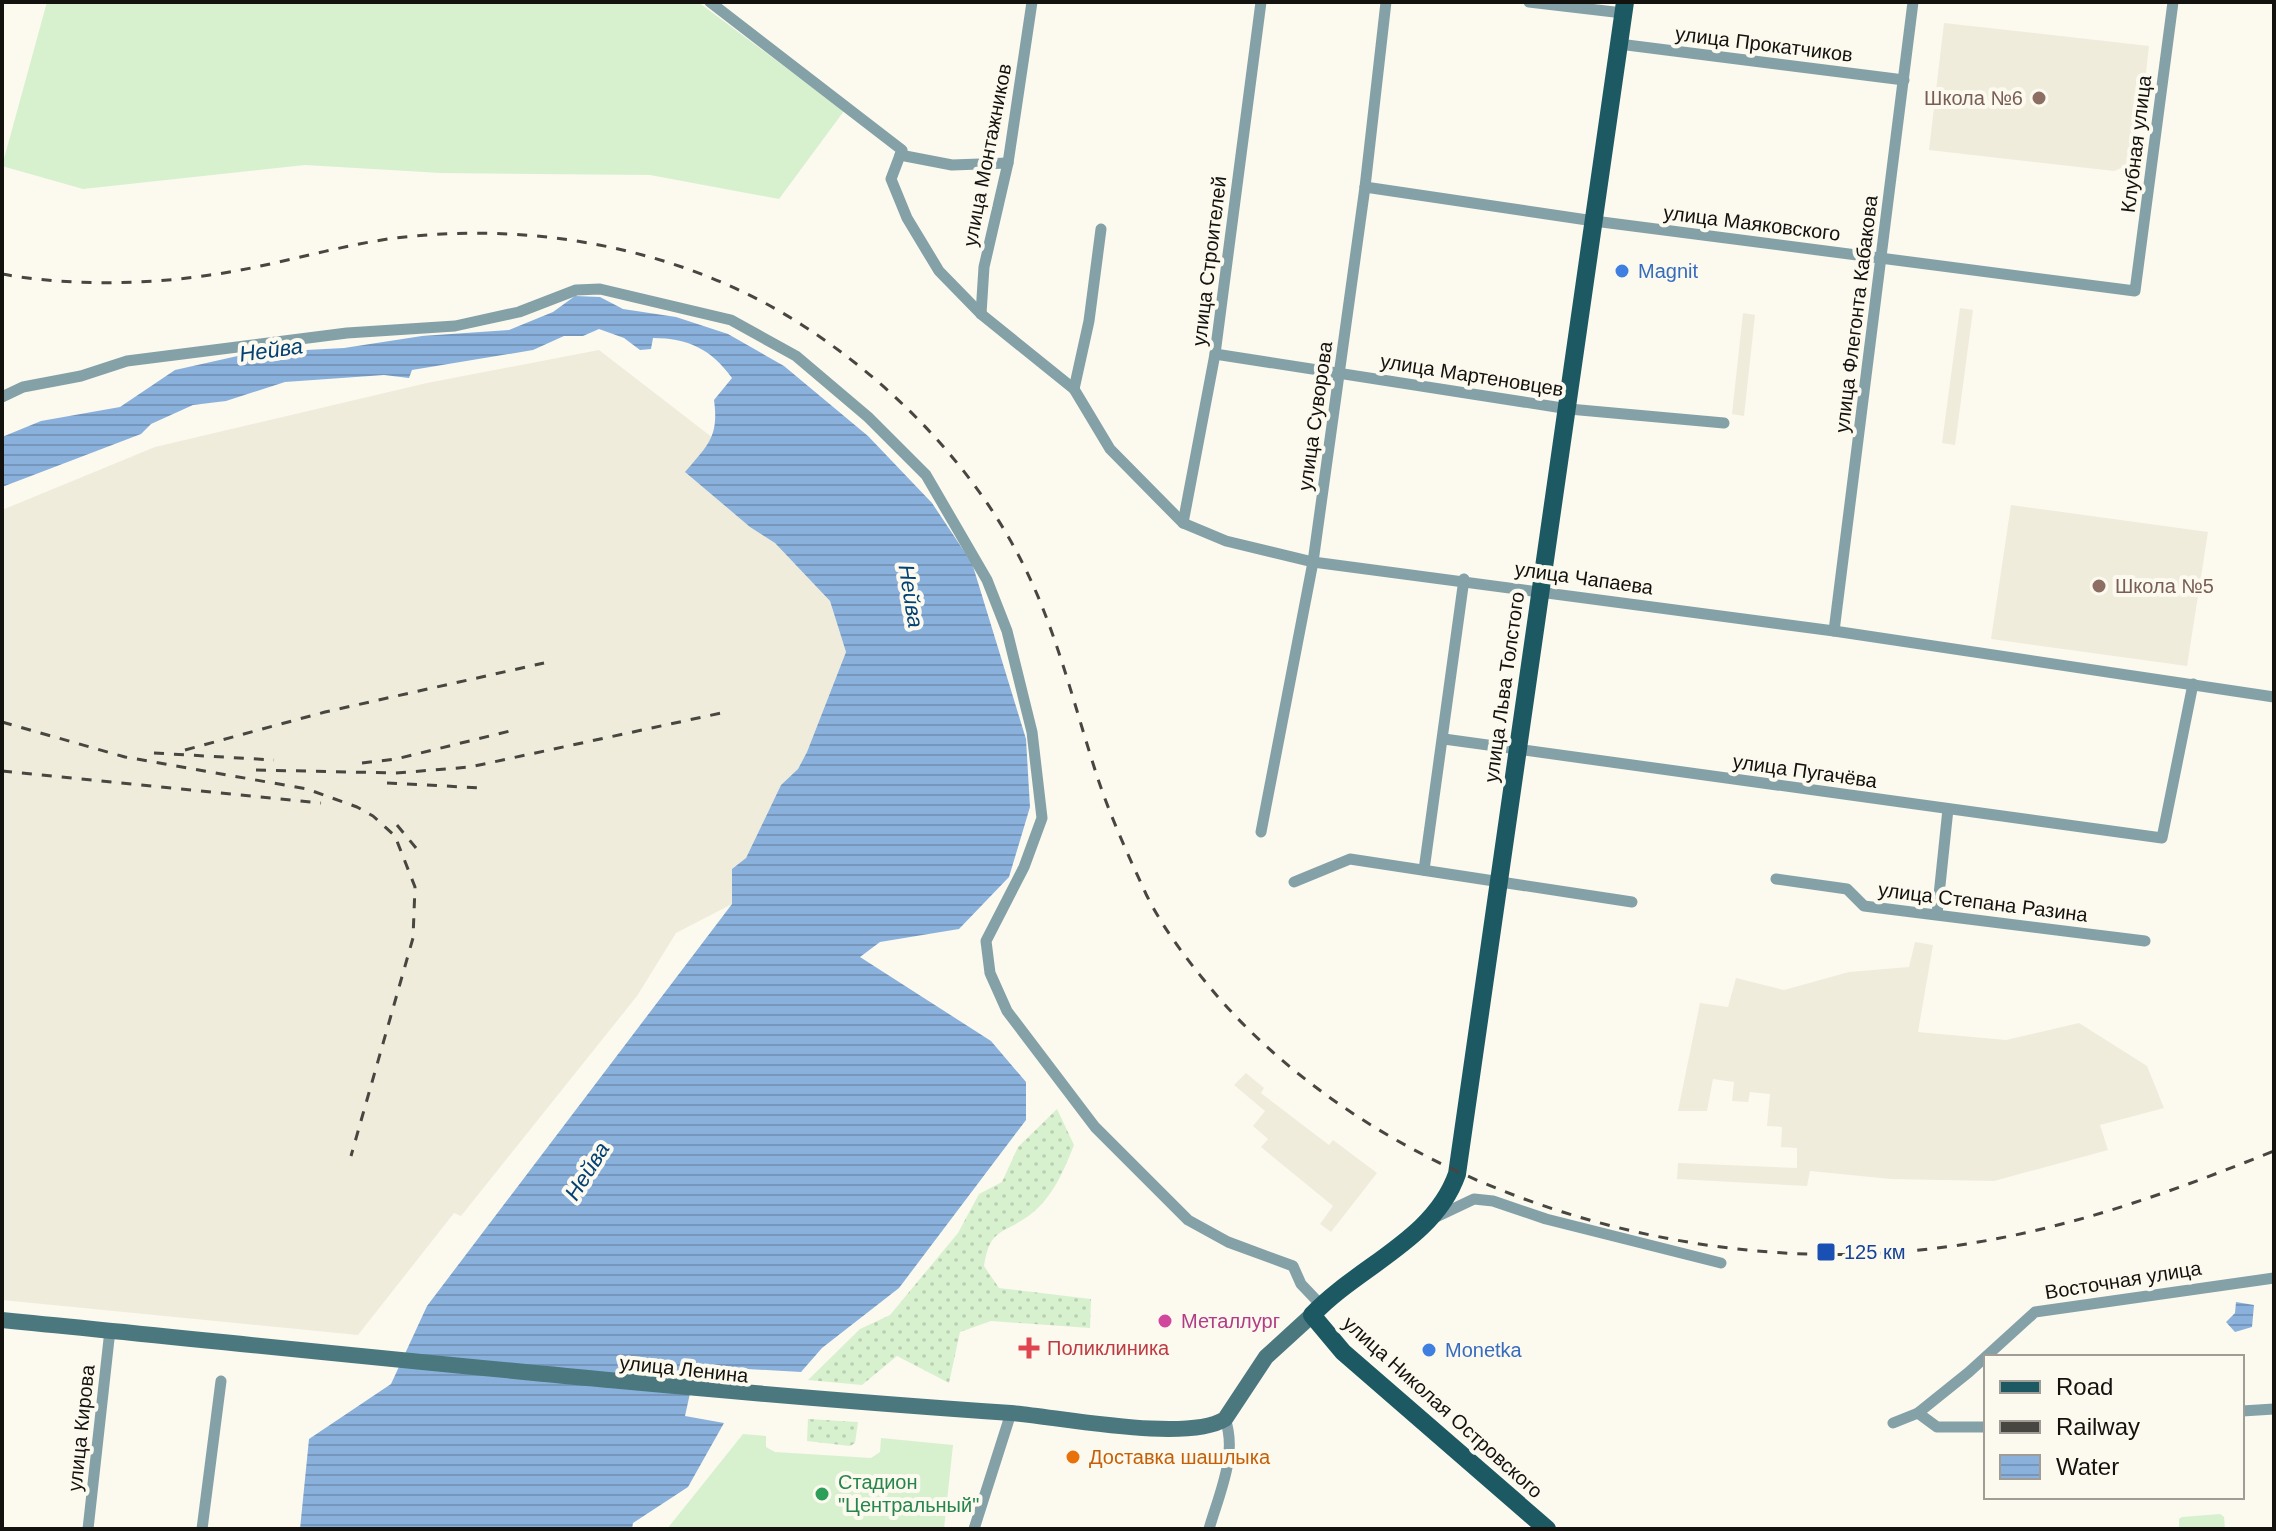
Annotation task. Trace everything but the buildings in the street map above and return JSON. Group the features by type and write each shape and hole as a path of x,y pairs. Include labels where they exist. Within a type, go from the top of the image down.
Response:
{"main road":[{"name":"улица Льва Толстого","path":"1317,1310 1428,1222 1449,1197 1457,1174 1497,882 1569,409 1624,8"},
{"path":"1225,1419 1266,1357 1317,1310"},
{"name":"улица Николая Островского","path":"1317,1310 1343,1352 1536,1525"},
{"name":"улица Ленина","path":"2,1320 753,1396 1011,1413 1172,1430 1217,1424 1225,1419"}],"street":[{"path":"710,2 902,150 900,155 952,165 1008,163"},
{"name":"улица Монтажников","path":"981,314 984,267 1008,163 1032,2"},
{"name":"улица Строителей","path":"1183,523 1215,354 1261,2"},
{"name":"улица Суворова","path":"1261,832 1313,562 1365,187 1386,2"},
{"path":"1529,2 1624,8"},
{"name":"улица Флегонта Кабакова","path":"1834,631 1913,2"},
{"name":"Клубная улица","path":"2135,291 2173,2"},
{"name":"улица Прокатчиков","path":"1619,44 1904,80"},
{"name":"улица Чапаева","path":"900,155 891,179 907,218 939,271 981,314 1074,389 1110,449 1183,523 1226,541 1313,562 1464,579 2274,697"},
{"name":"улица Маяковского","path":"1365,187 1594,221 2135,291"},
{"path":"1074,389 1089,321 1101,229"},
{"path":"2,397 23,387 81,376 127,361 347,333 455,326 519,312 576,290 600,289 731,320 796,356 868,417 926,475 987,580 1007,631 1032,732 1042,818 1024,867 986,941 990,973 1007,1011 1095,1127 1188,1220 1228,1242 1293,1266 1317,1310"},
{"name":"улица Мартеновцев","path":"1215,354 1569,409 1724,423"},
{"path":"1424,870 1464,579"},
{"name":"улица Пугачёва","path":"1444,739 2162,838 2193,684"},
{"path":"1937,914 1948,809"},
{"path":"1294,882 1350,859 1632,902"},
{"name":"улица Степана Разина","path":"1776,879 1847,889 1864,906 2145,941"},
{"path":"1428,1222 1474,1199 1493,1201 1546,1219 1721,1263"},
{"name":"Восточная улица","path":"1985,1355 2035,1312 2274,1278"},
{"name":"улица Кирова","path":"88,1529 110,1330"},
{"name":"Восточная улица","path":"1893,1423 1918,1413 1984,1356"},
{"path":"202,1529 221,1381"},
{"path":"2244,1411 2274,1409"},
{"path":"974,1529 1011,1413"},
{"path":"1918,1413 1937,1427 1984,1427"},
{"path":"1209,1529 1229,1456 1231,1436 1225,1419"}],"shaded area":[{"name":"Школа №6","path":"1944,23 2149,46 2136,162 2114,171 1929,150"},
{"path":"1960,308 1973,310 1955,445 1942,443"},
{"path":"1743,313 1755,315 1744,416 1732,414"},
{"path":"599,350 713,438 686,473 750,527 775,543 830,601 846,652 807,752 798,769 781,785 746,858 732,869 732,904 676,933 637,996 461,1216 454,1213 358,1335 2,1300 2,510 155,447 427,383"},
{"name":"Школа №5","path":"2011,505 2208,532 2187,666 1991,639"},
{"path":"1915,942 1933,945 1918,1032 2006,1040 2079,1023 2147,1066 2164,1108 2100,1125 2108,1150 1994,1181 1891,1179 1810,1171 1807,1186 1677,1179 1678,1163 1797,1168 1797,1148 1781,1147 1782,1127 1767,1126 1770,1094 1750,1092 1748,1102 1732,1101 1734,1082 1713,1079 1707,1111 1678,1111 1700,1003 1728,1007 1736,978 1784,990 1849,972 1909,967"},
{"path":"1246,1073 1264,1088 1261,1093 1329,1145 1333,1140 1377,1173 1331,1232 1320,1224 1333,1206 1261,1147 1268,1139 1253,1126 1265,1111 1234,1085"}],"green space":[{"path":"47,2 698,2 844,111 779,199 650,175 441,173 305,165 83,189 2,166"},
{"path":"1057,1109 1074,1145 1062,1173 1039,1207 994,1238 984,1266 999,1288 1091,1299 1090,1328 991,1321 960,1332 949,1383 897,1356 862,1385 808,1380 860,1329 890,1315 958,1233 979,1194 1002,1182 1018,1147"},
{"path":"808,1419 858,1422 855,1443 850,1446 807,1441"},
{"name":"Стадион \"Центральный\"","path":"743,1434 766,1436 766,1447 775,1452 871,1458 880,1452 881,1438 953,1445 944,1529 667,1529"},
{"path":"2220,1514 2224,1517 2225,1529 2179,1529 2179,1519 2182,1517"}],"water":[{"name":"Нейва","path":"575,296 600,297 623,309 676,317 728,334 784,366 868,436 932,503 972,563 1026,739 1030,807 1009,877 959,929 880,942 860,957 991,1041 1026,1082 1026,1120 899,1288 822,1348 801,1372 696,1366 685,1416 724,1423 688,1487 633,1523 632,1529 300,1529 309,1439 391,1384 427,1306 732,904 732,869 746,858 781,785 798,769 807,752 846,652 830,601 775,543 750,527 685,472 710,440 715,423 714,400 732,378 707,353 677,340 653,338 651,349 640,350 624,338 599,329 583,336 564,336 533,350 412,370 409,378 384,375 285,382 226,401 193,405 151,424 141,434 2,487 2,437 41,421 120,407 175,370 251,353 344,348 422,336 509,330 553,312"},
{"path":"2236,1302 2254,1305 2252,1327 2235,1332 2226,1322 2235,1313"}],"railway":[{"path":"2,274 79,282 158,281 232,272 388,239 495,233 549,237 655,259 706,276 756,298 802,325 869,374 930,432 983,497 1005,532 1047,619 1098,779 1127,852 1161,921 1208,985 1284,1062 1359,1117 1441,1164 1529,1201 1621,1228 1714,1246 1807,1254 1899,1252 1997,1239 2091,1216 2274,1151"},
{"path":"185,750 325,712 544,663"},
{"path":"256,770 396,773 470,767 726,712"},
{"path":"2,722 125,757 307,789 357,807 373,816 395,836 415,887 413,938 351,1156"},
{"path":"362,763 396,759 510,731"},
{"path":"154,753 274,760"},
{"path":"2,771 321,803"},
{"path":"387,783 483,788"},
{"path":"397,825 416,848"}],"place":[{"name":"Школа №6","path":"2039,98"},
{"name":"Magnit","path":"1622,271"},
{"name":"Школа №5","path":"2099,586"},
{"name":"125 км","path":"1826,1252"},
{"name":"Металлург","path":"1165,1321"},
{"name":"Поликлиника","path":"1029,1348"},
{"name":"Monetka","path":"1429,1350"},
{"name":"Доставка шашлыка","path":"1073,1457"},
{"name":"Стадион \"Центральный\"","path":"822,1494"}]}
